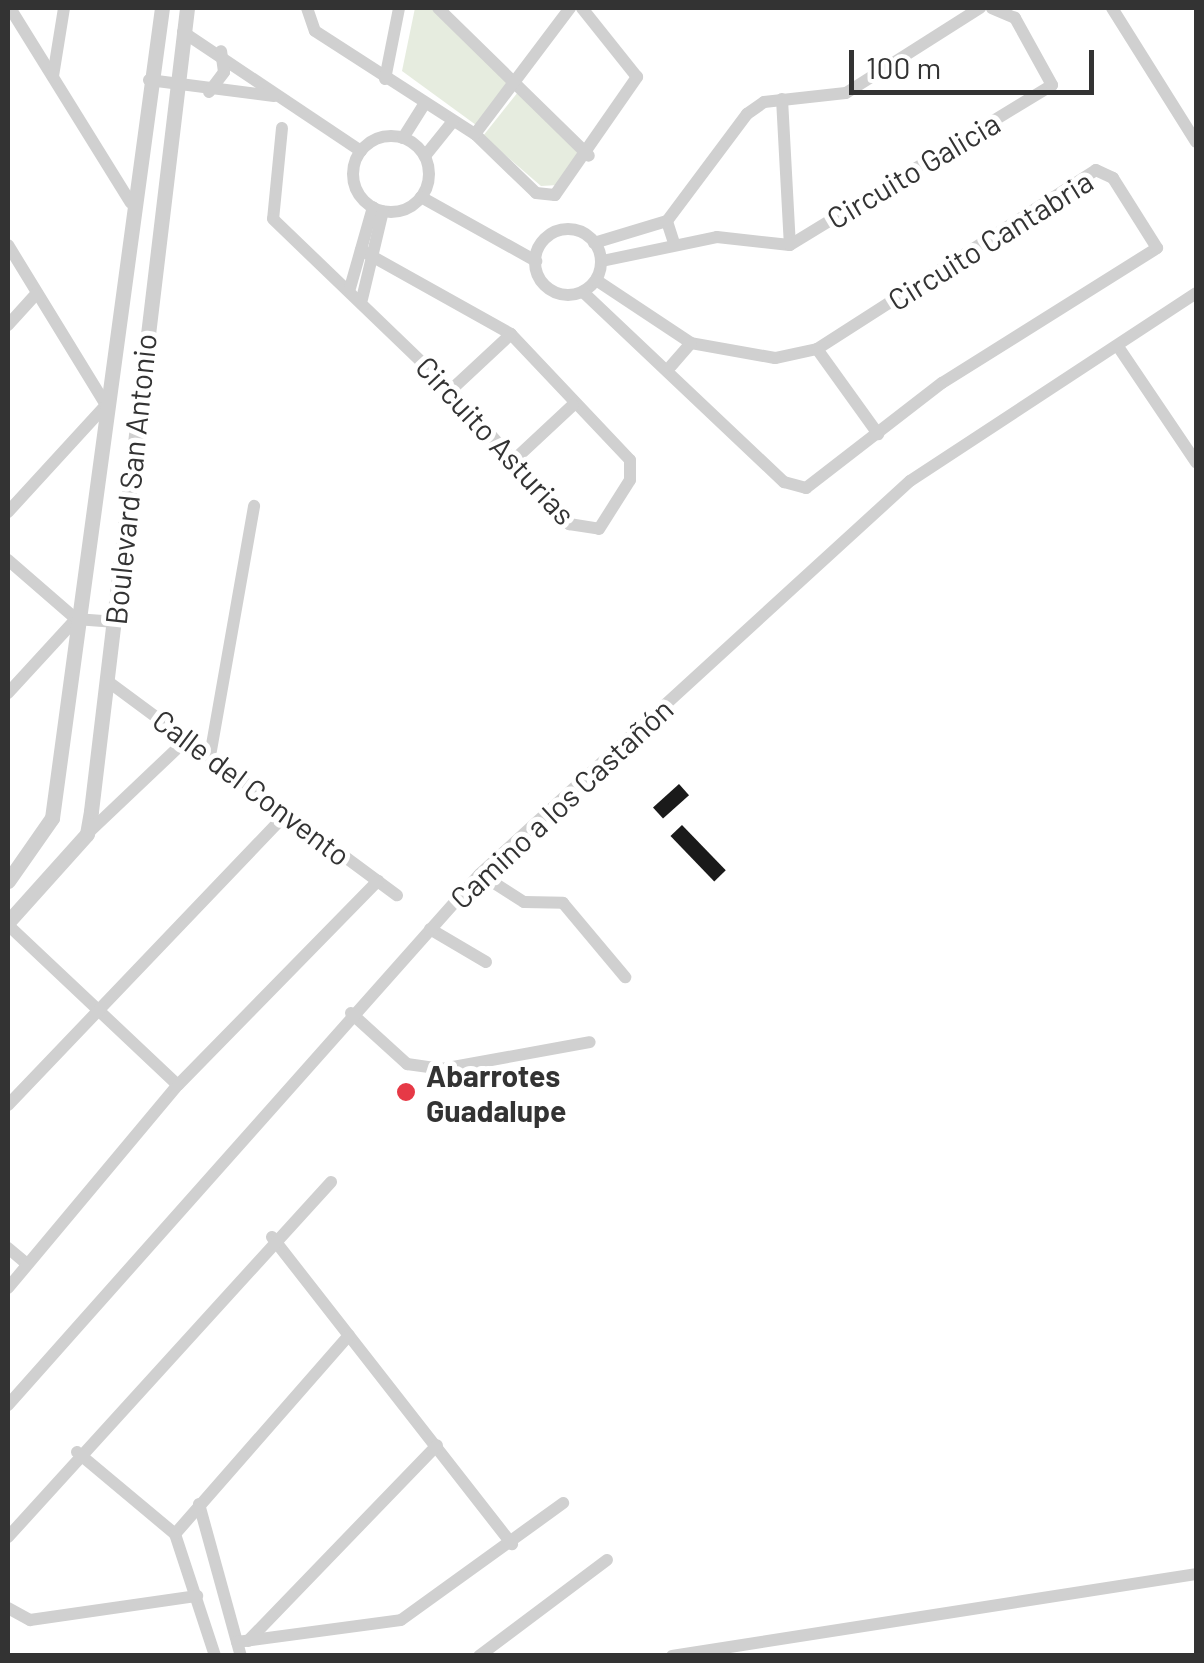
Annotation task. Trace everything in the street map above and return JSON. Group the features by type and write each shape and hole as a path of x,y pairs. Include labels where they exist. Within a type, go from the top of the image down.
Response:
{"street":[{"path":"10,8 131,202"},
{"path":"52,76 64,8"},
{"name":"Boulevard San Antonio","path":"8,880 52,818 131,202 162,8"},
{"name":"Boulevard San Antonio","path":"87,834 116,622 187,8"},
{"path":"307,8 315,31 475,134 536,194 563,190 638,77 582,8"},
{"path":"386,79 399,8"},
{"path":"438,8 589,156"},
{"path":"475,134 570,8"},
{"path":"536,261 557,230 594,243 667,221 747,114 782,100 846,93 980,8"},
{"name":"Circuito Galicia","path":"782,100 790,245 1052,85 1015,18 992,8"},
{"path":"1112,8 1196,142"},
{"path":"183,32 220,51 274,96 360,151"},
{"path":"209,92 224,72 220,51"},
{"path":"149,80 209,92 274,96"},
{"path":"403,138 425,103"},
{"path":"421,197 424,156 453,120"},
{"name":"Circuito Asturias","path":"282,128 273,219 362,299 451,390 569,524 599,529 633,468 511,334 368,251"},
{"path":"378,209 355,186 360,151 376,139 403,138 424,156"},
{"name":"Circuito Cantabria","path":"584,292 672,366 795,488 1157,248 1113,178 1089,172 817,349 737,357 691,343 596,280"},
{"path":"378,209 421,197 536,261 550,290 584,292 596,280 602,261 594,243"},
{"path":"362,299 378,209"},
{"path":"667,221 674,243"},
{"path":"602,261 674,243 790,245"},
{"path":"8,245 106,405 8,512"},
{"path":"350,288 368,251"},
{"path":"8,325 37,293"},
{"name":"Camino a los Castañón","path":"8,1406 351,1013 480,874 910,481 1119,348 1196,293"},
{"path":"451,390 511,334"},
{"path":"672,366 691,343"},
{"path":"1119,348 1196,462"},
{"path":"817,349 878,434"},
{"path":"514,460 573,405"},
{"path":"210,756 254,506"},
{"path":"8,560 76,620 116,622"},
{"path":"8,693 76,620"},
{"name":"Calle del Convento","path":"106,680 397,896"},
{"path":"178,1085 8,923 87,834 188,739"},
{"path":"8,1104 287,813"},
{"path":"480,874 524,902 571,909 625,977"},
{"path":"8,1288 178,1085 378,881"},
{"path":"430,929 486,962"},
{"path":"351,1013 407,1064 442,1070 590,1042"},
{"path":"8,1537 77,1452 272,1237 331,1182"},
{"path":"272,1237 512,1544"},
{"path":"8,1248 27,1264"},
{"path":"175,1534 350,1335"},
{"path":"242,1646 437,1446"},
{"path":"77,1452 175,1534 215,1656"},
{"path":"242,1646 401,1620 512,1544 562,1503"},
{"path":"199,1504 242,1646"},
{"path":"479,1656 607,1560"},
{"path":"672,1656 1196,1574"},
{"path":"8,1608 30,1620 197,1596"}],"shaded area":[{"path":"415,8 431,8 510,79 476,125 402,71"},
{"path":"522,87 583,156 558,185 541,186 483,136"}],"building":[{"path":"679,784 689,795 663,819 653,807"},
{"path":"682,825 726,870 714,881 670,836"}],"place":[{"name":"Abarrotes Guadalupe","path":"406,1092"}]}
